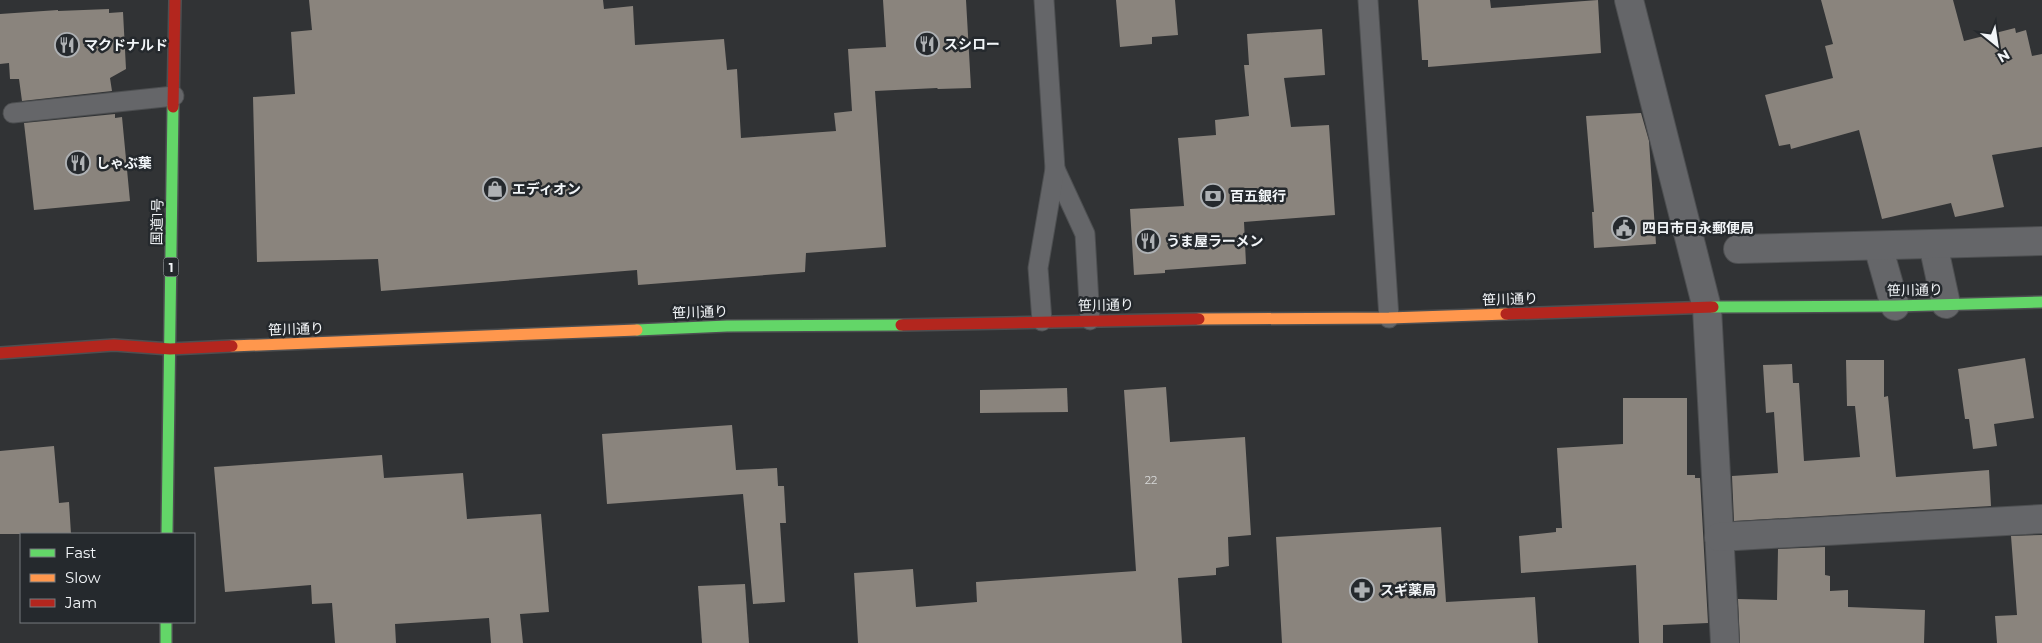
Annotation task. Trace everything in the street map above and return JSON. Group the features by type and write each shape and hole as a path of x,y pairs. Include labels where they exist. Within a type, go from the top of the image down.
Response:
{"main road":[{"name":"国道1号","path":"167,533 175,0"},
{"name":"笹川通り","path":"0,353 114,345 170,349 727,326 906,325 1090,320 1389,318 1707,308 2042,302"},
{"path":"166,623 166,643"}],"street":[{"path":"1629,0 1707,308 1725,643"},
{"path":"1738,249 2042,241"},
{"path":"1933,244 1946,304"},
{"path":"1878,246 1895,306"},
{"path":"1719,537 2042,519"}],"lane":[{"path":"1042,321 1038,268 1055,169 1044,0"},
{"path":"1368,0 1389,318"},
{"path":"13,113 174,96"},
{"path":"1055,169 1085,234 1090,320"}],"building":[{"path":"309,0 603,0 604,9 633,6 635,45 724,39 727,70 737,69 741,138 836,131 834,113 852,111 848,49 886,47 883,0 966,0 971,88 875,91 886,247 806,253 805,272 638,285 637,270 381,291 378,259 257,262 253,97 295,94 291,32 312,30"},
{"path":"1116,0 1175,0 1178,35 1152,37 1152,44 1120,47"},
{"path":"1418,0 1490,0 1491,8 1598,0 1601,53 1428,67 1428,60 1422,60"},
{"path":"1821,0 1953,0 1964,41 2015,28 2016,33 2026,30 2032,56 2042,54 2042,147 1992,155 2004,207 1955,217 1951,203 1882,219 1859,130 1791,149 1790,144 1779,146 1765,95 1833,78 1825,46 1833,44"},
{"name":"マクドナルド","path":"109,9 109,13 123,12 126,69 110,78 112,91 22,101 19,79 10,79 9,63 0,64 0,14"},
{"path":"1322,29 1325,75 1284,78 1291,127 1329,125 1335,215 1244,222 1246,264 1165,270 1165,273 1134,275 1130,209 1184,206 1178,138 1216,135 1215,120 1249,116 1244,65 1249,65 1247,34"},
{"path":"1641,113 1649,141 1656,244 1594,248 1592,212 1594,212 1586,116"},
{"name":"しゃぶ葉","path":"115,114 115,118 122,117 130,201 34,210 24,123"},
{"path":"2025,358 2034,418 1994,424 1997,446 1973,449 1969,419 1965,419 1958,369"},
{"path":"1846,360 1884,360 1884,397 1888,396 1896,477 1989,470 1991,506 1734,521 1732,476 1778,473 1774,412 1766,413 1763,365 1792,364 1793,383 1799,383 1804,461 1860,457 1855,406 1847,406"},
{"path":"1166,387 1170,442 1245,437 1251,535 1228,537 1229,566 1216,568 1216,575 1178,578 1182,643 858,643 854,573 913,569 916,607 977,602 976,582 1136,571 1124,390"},
{"path":"1067,388 1068,412 980,413 980,390"},
{"path":"1623,398 1687,398 1687,475 1695,475 1695,478 1700,478 1708,623 1663,625 1663,643 1639,643 1636,565 1521,573 1519,536 1556,532 1556,528 1562,528 1557,448 1623,444"},
{"path":"732,425 736,470 777,468 778,486 784,486 786,523 780,523 785,602 753,604 743,494 607,504 602,434"},
{"path":"54,446 59,503 69,502 71,533 0,534 0,451"},
{"path":"382,455 384,478 463,473 467,519 541,514 549,612 520,614 523,643 491,643 489,618 395,624 396,643 335,643 332,603 312,604 311,585 225,592 214,467"},
{"name":"スギ薬局","path":"1441,527 1446,602 1535,597 1538,643 1282,643 1276,537"},
{"path":"2042,535 2042,643 1997,643 1995,616 2017,615 2011,536"},
{"path":"1825,547 1825,575 1830,576 1830,591 1848,590 1848,607 1925,610 1924,643 1740,643 1738,599 1777,600 1778,549"},
{"path":"745,584 749,643 702,643 698,586"}],"traffic: fast":[{"path":"167,533 173,107"},
{"path":"1713,307 1895,306 2042,302"},
{"path":"637,330 727,326 901,325"},
{"path":"166,623 166,643"}],"traffic: slow":[{"path":"1199,319 1389,318 1506,314"},
{"path":"232,346 637,330"}],"traffic: jam":[{"path":"173,107 175,0"},
{"path":"1506,314 1713,307"},
{"path":"901,325 1199,319"},
{"path":"0,353 114,345 170,349 232,346"}],"place":[{"name":"スシロー","path":"927,44"},
{"name":"マクドナルド","path":"67,45"},
{"name":"しゃぶ葉","path":"78,163"},
{"name":"エディオン","path":"495,189"},
{"name":"百五銀行","path":"1213,196"},
{"name":"四日市日永郵便局","path":"1624,228"},
{"name":"うま屋ラーメン","path":"1148,241"},
{"name":"スギ薬局","path":"1362,590"}]}
